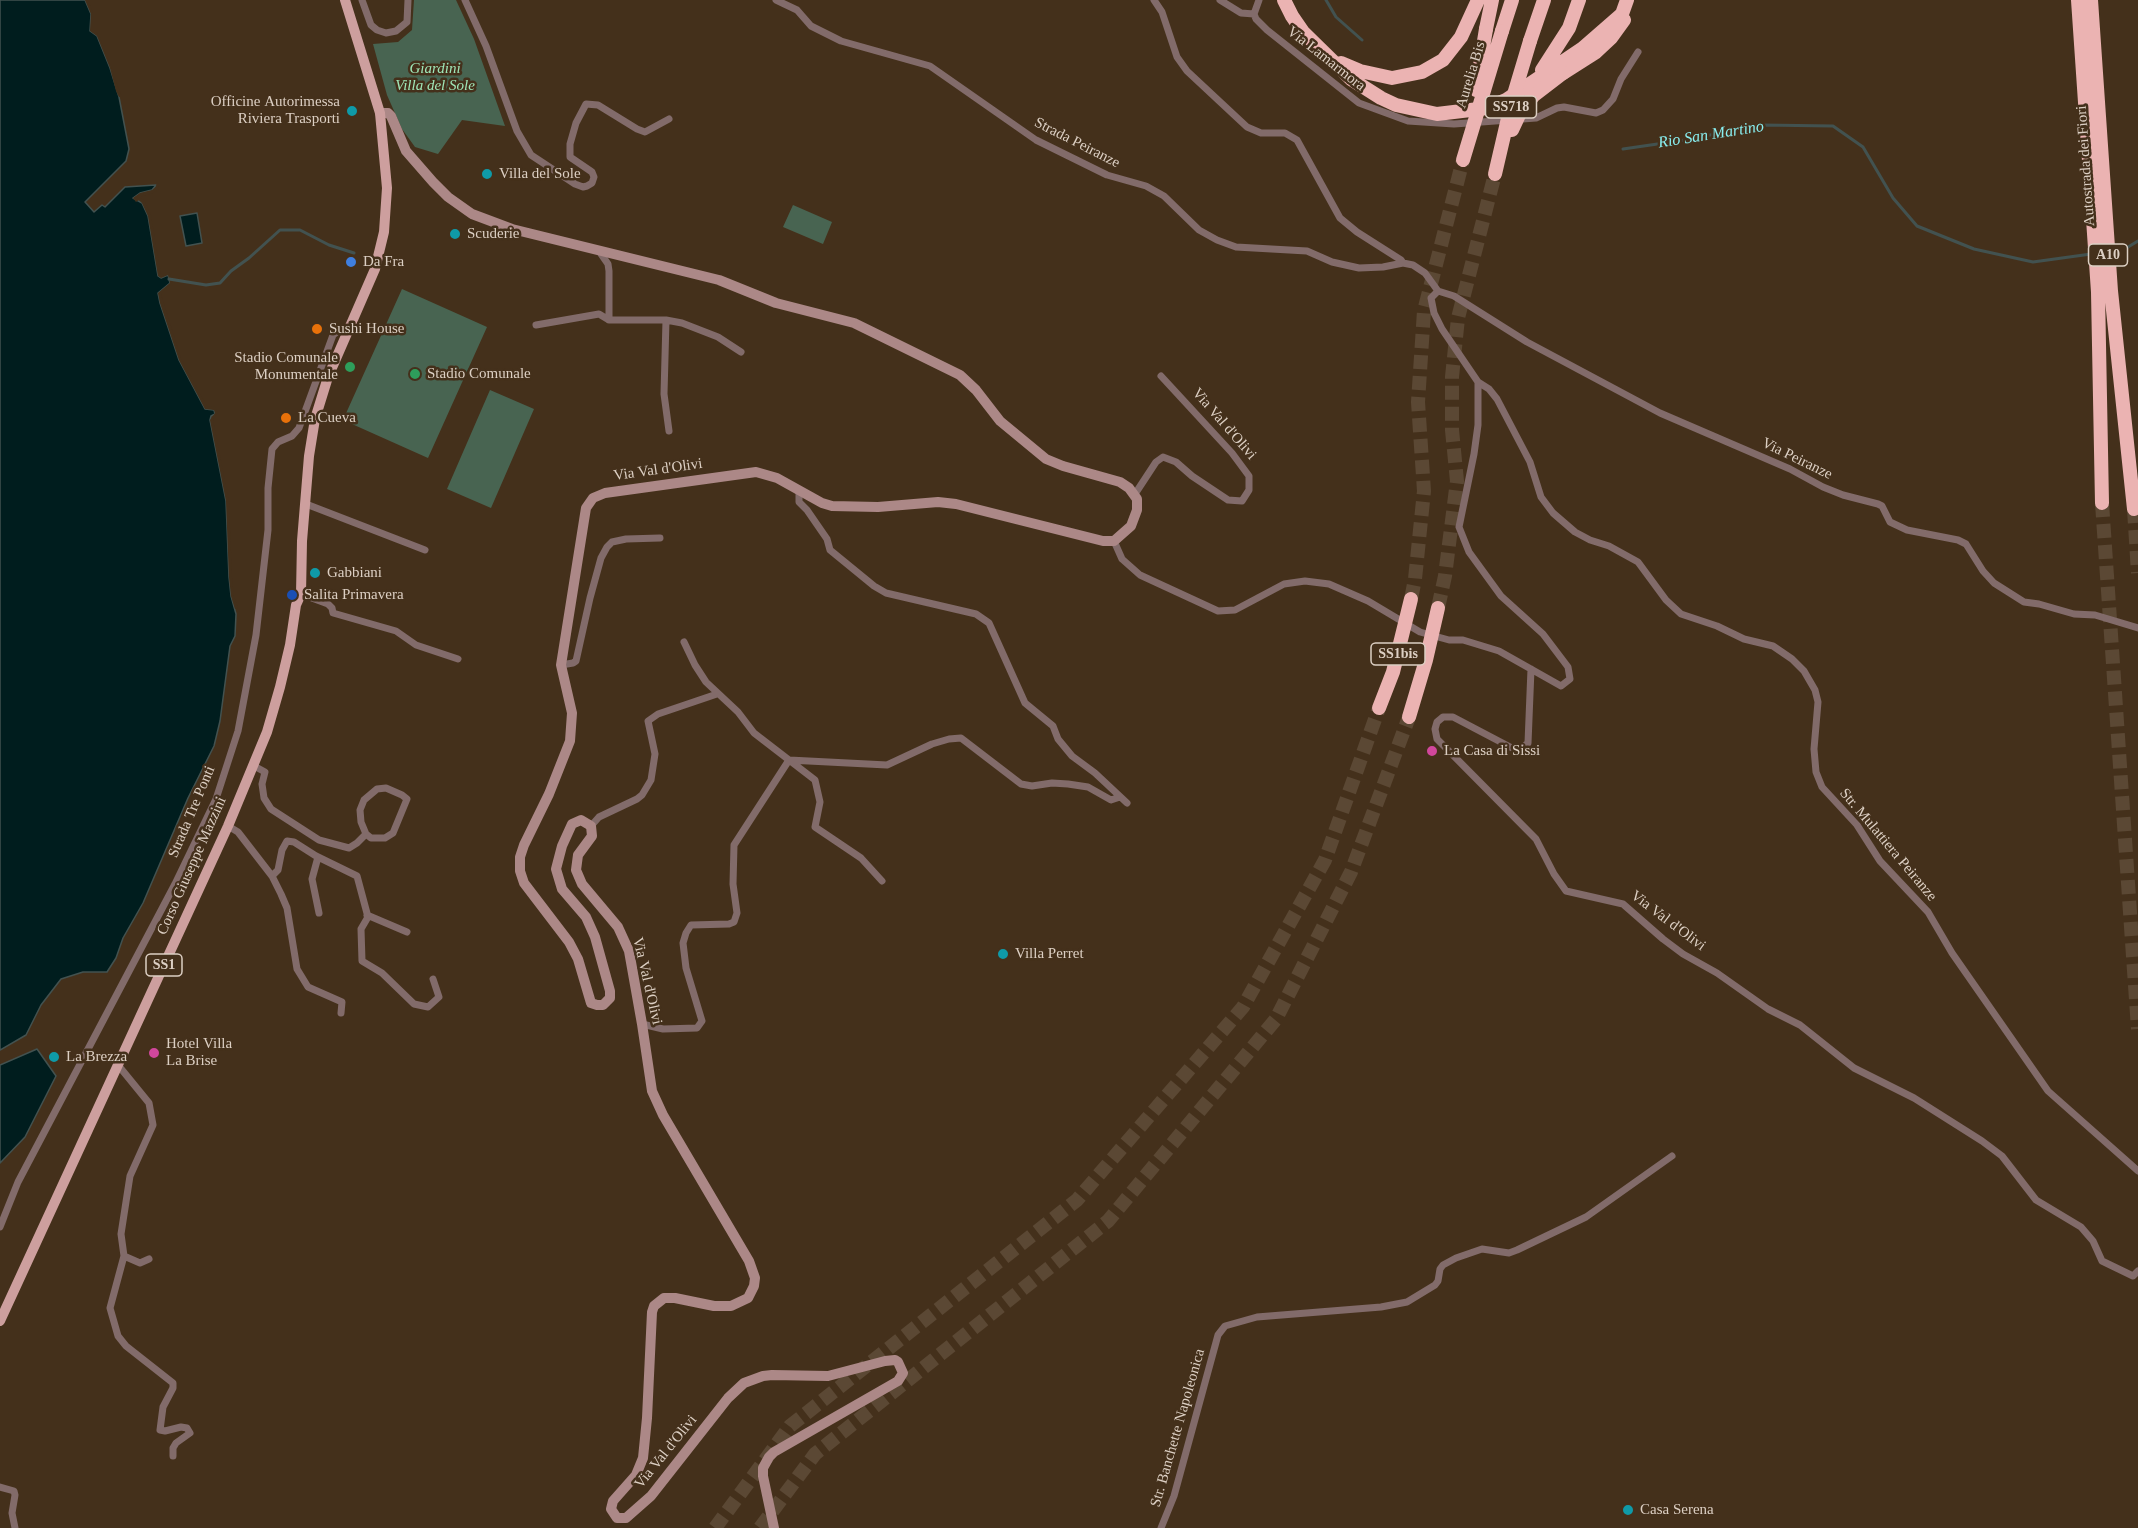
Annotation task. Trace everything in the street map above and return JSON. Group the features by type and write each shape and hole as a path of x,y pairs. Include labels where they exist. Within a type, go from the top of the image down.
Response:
{"highway":[{"path":"1284,0 1303,32 1352,79 1381,98 1410,110 1437,114 1488,108 1506,100 1583,48 1622,14 1627,0"},
{"path":"1331,58 1347,67 1377,76 1400,77 1422,72 1443,60 1461,37 1478,0"},
{"name":"Aurelia Bis","path":"1492,0 1463,159 1512,0"},
{"name":"SS718","path":"1544,0 1512,101 1498,175 1510,135 1519,115 1542,89 1596,52 1611,38 1628,14 1634,0"},
{"path":"1533,82 1569,28 1579,0"},
{"name":"Autostrada dei Fiori","path":"2078,0 2098,292 2102,503"},
{"name":"Autostrada dei Fiori","path":"2091,0 2110,291 2134,509"},
{"name":"SS1bis","path":"1379,708 1393,672 1411,599"},
{"name":"SS1bis","path":"1409,717 1438,609"}],"main road":[{"name":"Corso Giuseppe Mazzini","path":"0,1322 228,826 267,732 280,687 296,605 301,594 309,456 315,419 328,377 375,269 384,232 387,188 380,113 345,0"}],"street":[{"path":"362,0 371,25 386,33 396,31 407,22 408,0"},
{"path":"465,0 486,46 502,96 526,147 531,155 575,184 587,186 592,183 594,177 592,172 570,157 570,144 576,123 586,104 598,105 645,132 669,120"},
{"name":"Strada Peiranze","path":"776,0 797,10 811,27 841,41 930,66 1036,140 1107,176 1146,186 1164,196 1199,230 1217,240 1236,247 1307,251 1332,262 1359,268 1403,263"},
{"path":"1154,0 1162,12 1177,57 1187,71 1247,127 1261,133 1285,133 1298,140 1340,218 1403,263 1419,268 1438,291"},
{"name":"Via Lamarmora","path":"1220,0 1241,13 1254,14 1261,25 1359,103 1408,122 1429,124 1536,118 1564,107 1596,113 1603,110 1614,99 1621,79 1638,52"},
{"path":"1254,14 1259,0"},
{"path":"380,113 388,113 391,116 401,142 411,158 462,208 499,225 720,280 776,303 854,322 960,375 976,390 1000,421 1046,459 1120,482 1135,494"},
{"path":"603,251 601,254 609,271 609,320"},
{"name":"Str. Mulattiera Peiranze","path":"1438,291 1431,298 1434,313 1442,329 1478,382 1489,389 1497,399 1530,462 1541,497 1553,513 1575,532 1609,546 1638,562 1666,600 1681,614 1718,626 1744,639 1773,646 1792,659 1804,671 1815,690 1818,702 1814,749 1816,772 1822,787 1857,825 1880,861 1928,912 1952,953 2048,1091 2138,1172"},
{"name":"Via Peiranze","path":"1438,291 1454,296 1527,342 1660,413 1790,469 1823,487 1878,504 1882,506 1890,522 1907,530 1958,540 1966,544 1983,571 1994,583 2024,602 2074,614 2095,615 2138,628"},
{"path":"536,325 599,314 609,320 666,320 682,323 718,338 741,352"},
{"path":"666,320 664,394 669,431"},
{"name":"Strada Tre Ponti","path":"0,1227 18,1182 176,884 216,799 238,731 256,635 268,530 268,488 272,449 278,442 292,436 299,428 333,335 341,328 349,327"},
{"name":"Via Val d'Olivi","path":"774,1528 763,1476 763,1468 769,1457 780,1448 898,1381 902,1376 902,1369 895,1360 828,1377 805,1378 772,1375 744,1383 728,1398 651,1496 626,1518 614,1516 611,1505 636,1475 643,1458 654,1306 664,1298 675,1298 714,1306 731,1306 748,1298 755,1278 749,1261 656,1102 649,1077 642,1024 628,951 618,927 582,884 576,870 578,855 592,836 591,826 580,820 572,824 562,846 556,869 561,890 590,926 603,960 610,998 603,1005 591,1003 578,958 569,942 533,897 520,871 520,857 524,845 549,794 570,741 572,713 561,665 589,502 605,492 756,472 770,475 822,503 840,508 938,502 956,504 1096,540 1114,541 1127,531 1135,519 1138,504 1135,494 1156,462 1163,457 1176,462 1192,476 1228,500 1242,501 1250,490 1249,476 1232,453 1161,376"},
{"path":"1114,541 1122,559 1140,575 1218,611 1235,610 1284,584 1305,581 1329,584 1368,601 1420,632 1480,644 1499,651 1561,686 1570,679 1568,667 1552,645 1501,596 1469,552 1459,527 1478,425 1478,382"},
{"path":"799,490 799,502 827,539 830,550 874,586 886,592 976,614 989,623 1025,703 1053,726 1058,739 1072,756 1095,773 1127,803"},
{"path":"306,504 425,550"},
{"path":"561,665 576,661 590,598 601,558 607,547 612,542 626,539 660,538"},
{"path":"301,594 328,604 333,613 396,631 416,645 458,660"},
{"path":"684,642 706,682 738,712 754,733 815,780 820,802 815,826 861,858 882,881"},
{"name":"Via Val d'Olivi","path":"1531,669 1528,743 1521,749 1512,748 1453,717 1443,717 1434,729 1437,739 1536,839 1554,874 1566,891 1623,904 1683,954 1717,973 1768,1009 1800,1025 1854,1068 1914,1098 1982,1141 2002,1156 2036,1200 2081,1227 2093,1241 2102,1261 2133,1276 2138,1271"},
{"path":"591,826 599,817 637,799 651,780 655,754 648,721 658,714 717,694"},
{"path":"789,760 887,765 932,744 961,738 1021,784 1032,786 1052,783 1068,784 1088,787 1111,801 1120,797"},
{"path":"642,1024 663,1029 697,1028 702,1021 686,968 683,943 686,933 691,925 734,922 737,913 733,884 734,845 789,760"},
{"path":"254,766 265,772 262,784 264,798 272,809 319,840 349,848 366,834"},
{"path":"386,788 407,799 393,833 385,838 371,837 366,834 361,822 360,810 363,800 377,789 386,788"},
{"path":"228,826 238,832 272,876 287,908 297,969 308,987 342,1002 341,1013"},
{"path":"272,876 278,870 282,850 287,842 294,842 318,857 357,876 368,915 361,928 362,961 382,973 414,1004 428,1007 439,997 433,979"},
{"path":"318,857 312,879 319,913"},
{"path":"368,915 407,932"},
{"path":"118,1065 149,1103 153,1125 130,1176 121,1234 124,1257 111,1308 118,1336 126,1346 172,1381 173,1388 163,1407 153,1418"},
{"name":"Str. Banchette Napoleonica","path":"1161,1528 1174,1496 1218,1335 1225,1326 1257,1317 1381,1307 1407,1302 1435,1285 1443,1265 1482,1249 1509,1253 1517,1250 1586,1217 1672,1156"},
{"path":"124,1257 140,1263 149,1259"},
{"path":"163,1407 160,1430 181,1427 190,1430 189,1435 176,1443 173,1456"},
{"path":"0,1487 14,1491 12,1513 15,1528"}],"green space":[{"name":"Giardini Villa del Sole","path":"414,0 456,0 474,39 505,126 462,120 438,154 415,147 402,129 387,95 373,44 398,42 412,30"},
{"path":"793,205 832,222 823,244 783,227"},
{"name":"Stadio Comunale","path":"402,289 487,327 428,458 343,420"},
{"name":"Stadio Comunale","path":"490,390 534,409 491,508 447,489"}],"water":[{"path":"0,0 85,0 91,14 90,31 97,36 110,68 119,97 129,149 126,161 85,202 94,212 102,205 105,207 125,187 156,185 152,190 140,193 133,198 142,203 148,216 158,276 161,278 168,275 170,283 158,293 179,360 205,409 214,410 215,414 210,420 226,501 229,577 236,614 235,636 230,646 220,721 214,746 188,798 143,903 123,938 116,958 107,972 83,972 61,979 41,1005 26,1035 0,1050"},
{"path":"197,213 202,243 186,246 180,216"},
{"path":"37,1049 56,1076 25,1137 0,1163 0,1065"}],"pier":[{"path":"85,0 88,0 93,13 93,30 99,35 122,97 119,97 116,91 110,68 97,36 90,31 91,14"},
{"path":"157,182 158,190 139,197 145,201 151,215 161,274 169,272 173,282 161,294 181,358 207,406 215,407 218,413 213,420 229,501 232,577 238,608 235,609 229,577 226,501 210,420 215,413 214,410 205,409 179,360 158,293 170,283 168,275 161,278 158,276 148,216 142,203 139,200 136,202 133,198 140,193 152,190 156,187"}],"waterway":[{"name":"Rio San Martino","path":"1326,0 1336,17 1362,40"},
{"name":"Rio San Martino","path":"1623,149 1761,125 1833,126 1863,147 1893,198 1917,226 1974,249 2033,262 2091,254"},
{"path":"169,279 206,285 220,283 280,230 300,230 329,245 354,253"},
{"name":"Rio San Martino","path":"2112,252 2123,250 2138,241"}],"tunnel":[{"path":"1411,599 1424,491 1418,402 1424,311 1463,160"},
{"path":"1438,608 1445,576 1457,481 1452,430 1452,377 1458,318 1495,174"},
{"path":"2102,503 2138,1029"},
{"path":"2134,509 2138,573"},
{"path":"715,1528 790,1426 1077,1200 1243,1007 1325,860 1379,708"},
{"path":"760,1528 815,1454 1108,1221 1276,1019 1351,872 1409,717"}],"place":[{"name":"Officine Autorimessa Riviera Trasporti","path":"352,111"},
{"name":"Villa del Sole","path":"487,174"},
{"name":"Scuderie","path":"455,234"},
{"name":"Da Fra","path":"351,262"},
{"name":"Sushi House","path":"317,329"},
{"name":"Stadio Comunale Monumentale","path":"350,367"},
{"name":"Stadio Comunale","path":"415,374"},
{"name":"La Cueva","path":"286,418"},
{"name":"Gabbiani","path":"315,573"},
{"name":"Salita Primavera","path":"292,595"},
{"name":"La Casa di Sissi","path":"1432,751"},
{"name":"Villa Perret","path":"1003,954"},
{"name":"Hotel Villa La Brise","path":"154,1053"},
{"name":"La Brezza","path":"54,1057"},
{"name":"Casa Serena","path":"1628,1510"}]}
